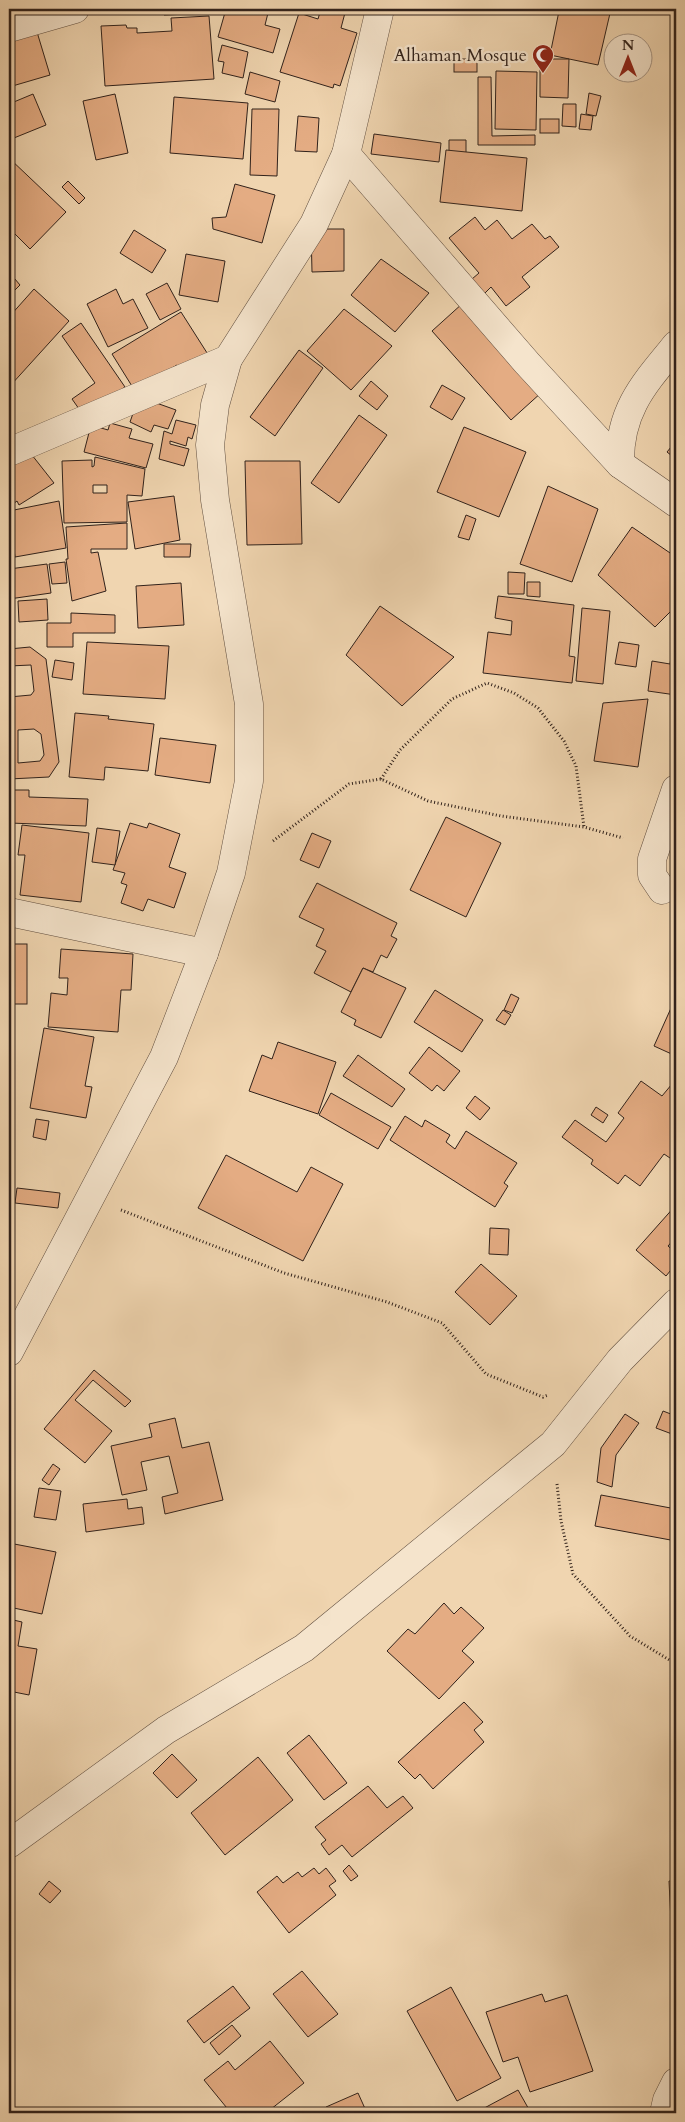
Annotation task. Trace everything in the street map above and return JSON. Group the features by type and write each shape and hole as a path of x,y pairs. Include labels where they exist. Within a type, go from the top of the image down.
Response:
{"street":[{"path":"15,20 75,9"},
{"path":"9,1352 164,1057 204,953 231,873 249,781 249,704 215,500 210,445 215,405 228,360 314,224 346,154 380,9"},
{"path":"346,154 527,363 620,464 676,503"},
{"path":"620,464 620,442 623,423 630,410 676,345"},
{"path":"9,452 228,360"},
{"path":"662,890 652,875 652,859 676,790"},
{"path":"9,912 204,953"},
{"path":"9,1844 166,1730 304,1648 553,1444 620,1360 676,1303"},
{"path":"664,2113 667,2100 676,2082"}],"path":[{"path":"381,778 400,750 452,699 487,683 514,693 538,708 564,742 576,766 584,827"},
{"path":"231,873 350,784 381,778 428,800 501,816 584,827 625,839 652,859"},
{"path":"89,1197 284,1273 386,1302 442,1323 486,1374 543,1397 550,1394"},
{"path":"553,1444 561,1521 573,1574 630,1636 676,1664"}],"building":[{"path":"164,9 190,9 190,14 164,15"},
{"path":"226,9 269,9 265,25 280,29 273,53 218,37"},
{"path":"321,9 346,9 341,28 357,33 340,86 334,84 333,88 280,72 299,13 318,19"},
{"path":"566,9 611,9 606,32 602,32 602,48 598,65 550,55 559,11 566,13"},
{"path":"209,16 214,79 105,86 101,26 126,25 127,28 137,28 137,33 172,31 171,18"},
{"path":"37,32 50,75 9,87 9,39"},
{"path":"222,45 248,52 243,78 222,73 224,62 218,61"},
{"path":"454,59 477,59 477,72 454,72"},
{"path":"540,59 569,59 568,98 540,97"},
{"path":"496,71 537,72 536,130 495,129"},
{"path":"250,72 280,81 275,102 245,94"},
{"path":"478,77 491,77 492,136 535,135 535,145 478,145"},
{"path":"589,93 601,96 596,116 586,114"},
{"path":"33,94 46,125 9,140 9,104"},
{"path":"115,94 128,153 96,160 83,101"},
{"path":"174,97 248,103 243,159 170,153"},
{"path":"563,104 576,104 576,127 562,126"},
{"path":"252,109 279,109 277,176 250,175"},
{"path":"581,114 593,116 591,130 579,129"},
{"path":"298,116 319,118 317,152 295,151"},
{"path":"540,119 559,119 559,133 540,133"},
{"path":"374,134 441,143 439,162 371,154"},
{"path":"449,140 466,140 466,153 449,154"},
{"path":"446,150 527,158 522,211 440,202"},
{"path":"9,158 66,212 30,249 9,228"},
{"path":"68,181 85,198 79,204 62,187"},
{"path":"235,184 275,195 262,243 213,229 212,218 226,217"},
{"path":"475,217 485,230 497,220 512,239 532,224 545,239 550,236 559,247 522,277 530,287 506,306 491,287 484,294 472,279 479,273 449,238"},
{"path":"311,229 344,229 344,271 312,272"},
{"path":"134,230 166,250 152,273 120,253"},
{"path":"186,254 225,261 218,302 179,295"},
{"path":"381,259 429,293 395,332 351,295"},
{"path":"9,272 20,285 9,296"},
{"path":"167,283 181,309 160,320 146,294"},
{"path":"34,289 69,321 10,386 9,317"},
{"path":"116,289 123,304 133,299 148,328 108,347 87,304"},
{"path":"463,303 542,392 511,420 432,331"},
{"path":"344,309 392,346 351,390 307,351"},
{"path":"181,312 209,356 182,373 177,365 135,391 112,354"},
{"path":"81,323 125,387 84,416 72,399 95,383 62,336"},
{"path":"299,350 323,368 275,436 250,417"},
{"path":"371,381 388,396 377,410 359,396"},
{"path":"442,385 465,398 452,420 430,407"},
{"path":"148,400 176,410 168,429 154,425 151,432 130,422 137,402"},
{"path":"359,415 387,435 339,503 311,483"},
{"path":"176,420 196,425 192,439 188,437 186,446 170,441 170,444 189,449 184,466 159,459 164,431 172,434"},
{"path":"110,423 132,429 129,438 153,444 146,468 84,452 91,425 108,430"},
{"path":"464,427 526,452 499,517 437,492"},
{"path":"676,441 676,459 667,452"},
{"path":"28,450 54,483 19,505 17,501 9,507 9,460"},
{"path":"95,457 145,469 142,496 127,495 127,522 64,523 62,461 92,460 92,467 94,466","holes":["93,485 107,485 107,493 93,493"]},
{"path":"245,461 300,461 302,544 247,545"},
{"path":"548,486 598,509 572,582 520,564"},
{"path":"174,496 180,540 135,549 128,502"},
{"path":"59,501 66,548 15,557 9,511"},
{"path":"466,515 476,519 469,540 458,537"},
{"path":"127,523 127,549 91,549 91,553 98,552 106,591 72,601 66,559 68,559 66,527"},
{"path":"632,527 676,557 676,606 655,627 598,575"},
{"path":"164,544 191,544 190,557 164,557"},
{"path":"65,562 67,583 52,584 49,564"},
{"path":"47,564 51,593 9,599 9,569"},
{"path":"508,572 525,573 524,594 508,594"},
{"path":"527,582 540,582 540,597 527,596"},
{"path":"181,583 184,625 138,628 136,586"},
{"path":"498,596 574,605 569,656 575,657 572,683 483,673 488,632 511,635 512,621 495,618"},
{"path":"47,599 48,620 19,622 18,601"},
{"path":"380,606 454,657 402,706 346,655"},
{"path":"582,608 610,611 603,684 576,681"},
{"path":"71,613 115,615 115,633 73,633 73,647 47,647 47,623 71,623"},
{"path":"676,625 676,695 648,691 652,661 670,664"},
{"path":"87,642 169,646 165,699 83,694"},
{"path":"619,642 639,645 636,667 615,664"},
{"path":"30,647 46,659 59,762 49,777 9,779 9,697 31,695 34,691 31,665 9,666 9,649","holes":["34,729 41,734 44,755 40,761 18,763 18,730"]},
{"path":"55,660 74,663 72,680 52,677"},
{"path":"648,699 638,767 594,761 603,703"},
{"path":"75,713 109,716 108,719 154,724 148,771 105,767 104,780 69,777"},
{"path":"160,738 216,745 210,783 155,775"},
{"path":"9,790 29,790 29,797 88,799 86,826 10,823 9,831"},
{"path":"446,817 501,843 466,917 410,890"},
{"path":"130,823 147,828 149,823 180,834 169,867 186,873 174,908 148,899 143,911 121,903 127,885 121,883 125,873 113,870"},
{"path":"22,825 89,833 81,902 20,895 25,855 18,855"},
{"path":"97,828 120,831 115,865 92,862"},
{"path":"312,833 331,841 319,868 300,860"},
{"path":"317,883 397,923 391,936 397,939 387,958 381,955 373,972 363,968 351,992 314,973 326,951 316,946 324,929 299,917"},
{"path":"9,944 27,944 27,1004 9,1004"},
{"path":"61,949 133,954 131,990 121,990 118,1032 48,1027 51,993 67,995 68,978 59,978"},
{"path":"363,968 406,988 381,1038 354,1025 356,1020 341,1012"},
{"path":"435,990 483,1020 462,1052 414,1022"},
{"path":"511,994 519,998 512,1013 504,1010"},
{"path":"676,997 676,1056 654,1046"},
{"path":"503,1010 511,1015 505,1025 496,1020"},
{"path":"44,1028 94,1037 85,1086 92,1087 86,1118 30,1108"},
{"path":"278,1042 336,1062 318,1114 249,1091 262,1055 272,1059"},
{"path":"429,1047 460,1071 444,1091 437,1085 432,1091 409,1073"},
{"path":"358,1055 405,1089 392,1107 343,1076"},
{"path":"641,1081 662,1096 672,1084 676,1087 676,1155 673,1160 664,1154 640,1186 625,1175 618,1184 591,1164 593,1160 562,1137 575,1120 606,1142 624,1118 618,1113"},
{"path":"331,1093 391,1127 378,1149 319,1115"},
{"path":"475,1096 490,1108 480,1120 466,1108"},
{"path":"596,1107 608,1115 603,1123 591,1115"},
{"path":"405,1116 422,1127 425,1120 450,1135 446,1142 455,1149 466,1131 517,1163 504,1183 508,1186 495,1207 390,1140"},
{"path":"36,1119 49,1121 46,1140 33,1137"},
{"path":"226,1155 297,1192 311,1167 343,1184 303,1261 198,1208"},
{"path":"17,1188 60,1193 58,1208 15,1203"},
{"path":"676,1205 676,1237 668,1246 676,1253 676,1264 666,1276 636,1250"},
{"path":"490,1228 509,1229 508,1255 489,1254"},
{"path":"481,1264 517,1296 490,1325 455,1292"},
{"path":"94,1370 131,1401 125,1407 93,1380 75,1400 112,1431 85,1463 44,1429"},
{"path":"663,1411 676,1416 672,1434 656,1428"},
{"path":"625,1414 639,1423 616,1455 612,1487 597,1482 601,1448"},
{"path":"175,1418 182,1448 209,1442 223,1500 165,1514 162,1497 178,1493 169,1456 141,1462 147,1490 122,1495 111,1446 152,1437 149,1424"},
{"path":"53,1464 60,1469 49,1485 42,1480"},
{"path":"39,1488 61,1491 56,1520 34,1517"},
{"path":"601,1495 676,1509 676,1541 595,1526"},
{"path":"127,1499 128,1509 142,1507 144,1524 86,1532 83,1504"},
{"path":"9,1543 56,1552 42,1614 9,1607"},
{"path":"444,1603 454,1614 461,1607 484,1628 462,1651 474,1662 439,1699 387,1651 408,1629 415,1634"},
{"path":"9,1619 22,1622 18,1646 37,1649 29,1695 9,1691"},
{"path":"464,1702 483,1722 474,1730 484,1742 433,1789 420,1774 415,1779 398,1762"},
{"path":"309,1735 347,1783 324,1800 287,1753"},
{"path":"172,1754 197,1780 177,1798 153,1773"},
{"path":"258,1757 293,1800 225,1855 191,1813"},
{"path":"368,1786 387,1808 403,1796 413,1808 352,1857 342,1845 329,1855 321,1844 326,1840 315,1827"},
{"path":"349,1865 358,1876 351,1881 343,1871"},
{"path":"314,1868 319,1874 326,1868 336,1881 329,1886 336,1895 289,1933 257,1892 277,1876 283,1883 298,1872 302,1877"},
{"path":"49,1881 61,1891 50,1903 39,1894"},
{"path":"669,1881 676,1881 676,1941 672,1942"},
{"path":"302,1971 338,2014 308,2037 273,1994"},
{"path":"233,1986 250,2008 204,2043 187,2021"},
{"path":"451,1987 501,2078 457,2101 407,2011"},
{"path":"542,1994 545,2002 567,1995 593,2071 530,2092 518,2057 503,2062 486,2012"},
{"path":"232,2025 241,2036 219,2055 210,2043"},
{"path":"270,2041 304,2083 266,2113 231,2113 204,2080 228,2061 235,2070"},
{"path":"518,2090 531,2113 475,2113"},
{"path":"358,2093 367,2113 329,2113 326,2107"}],"place":[{"name":"Alhaman Mosque","path":"543,74"}]}
